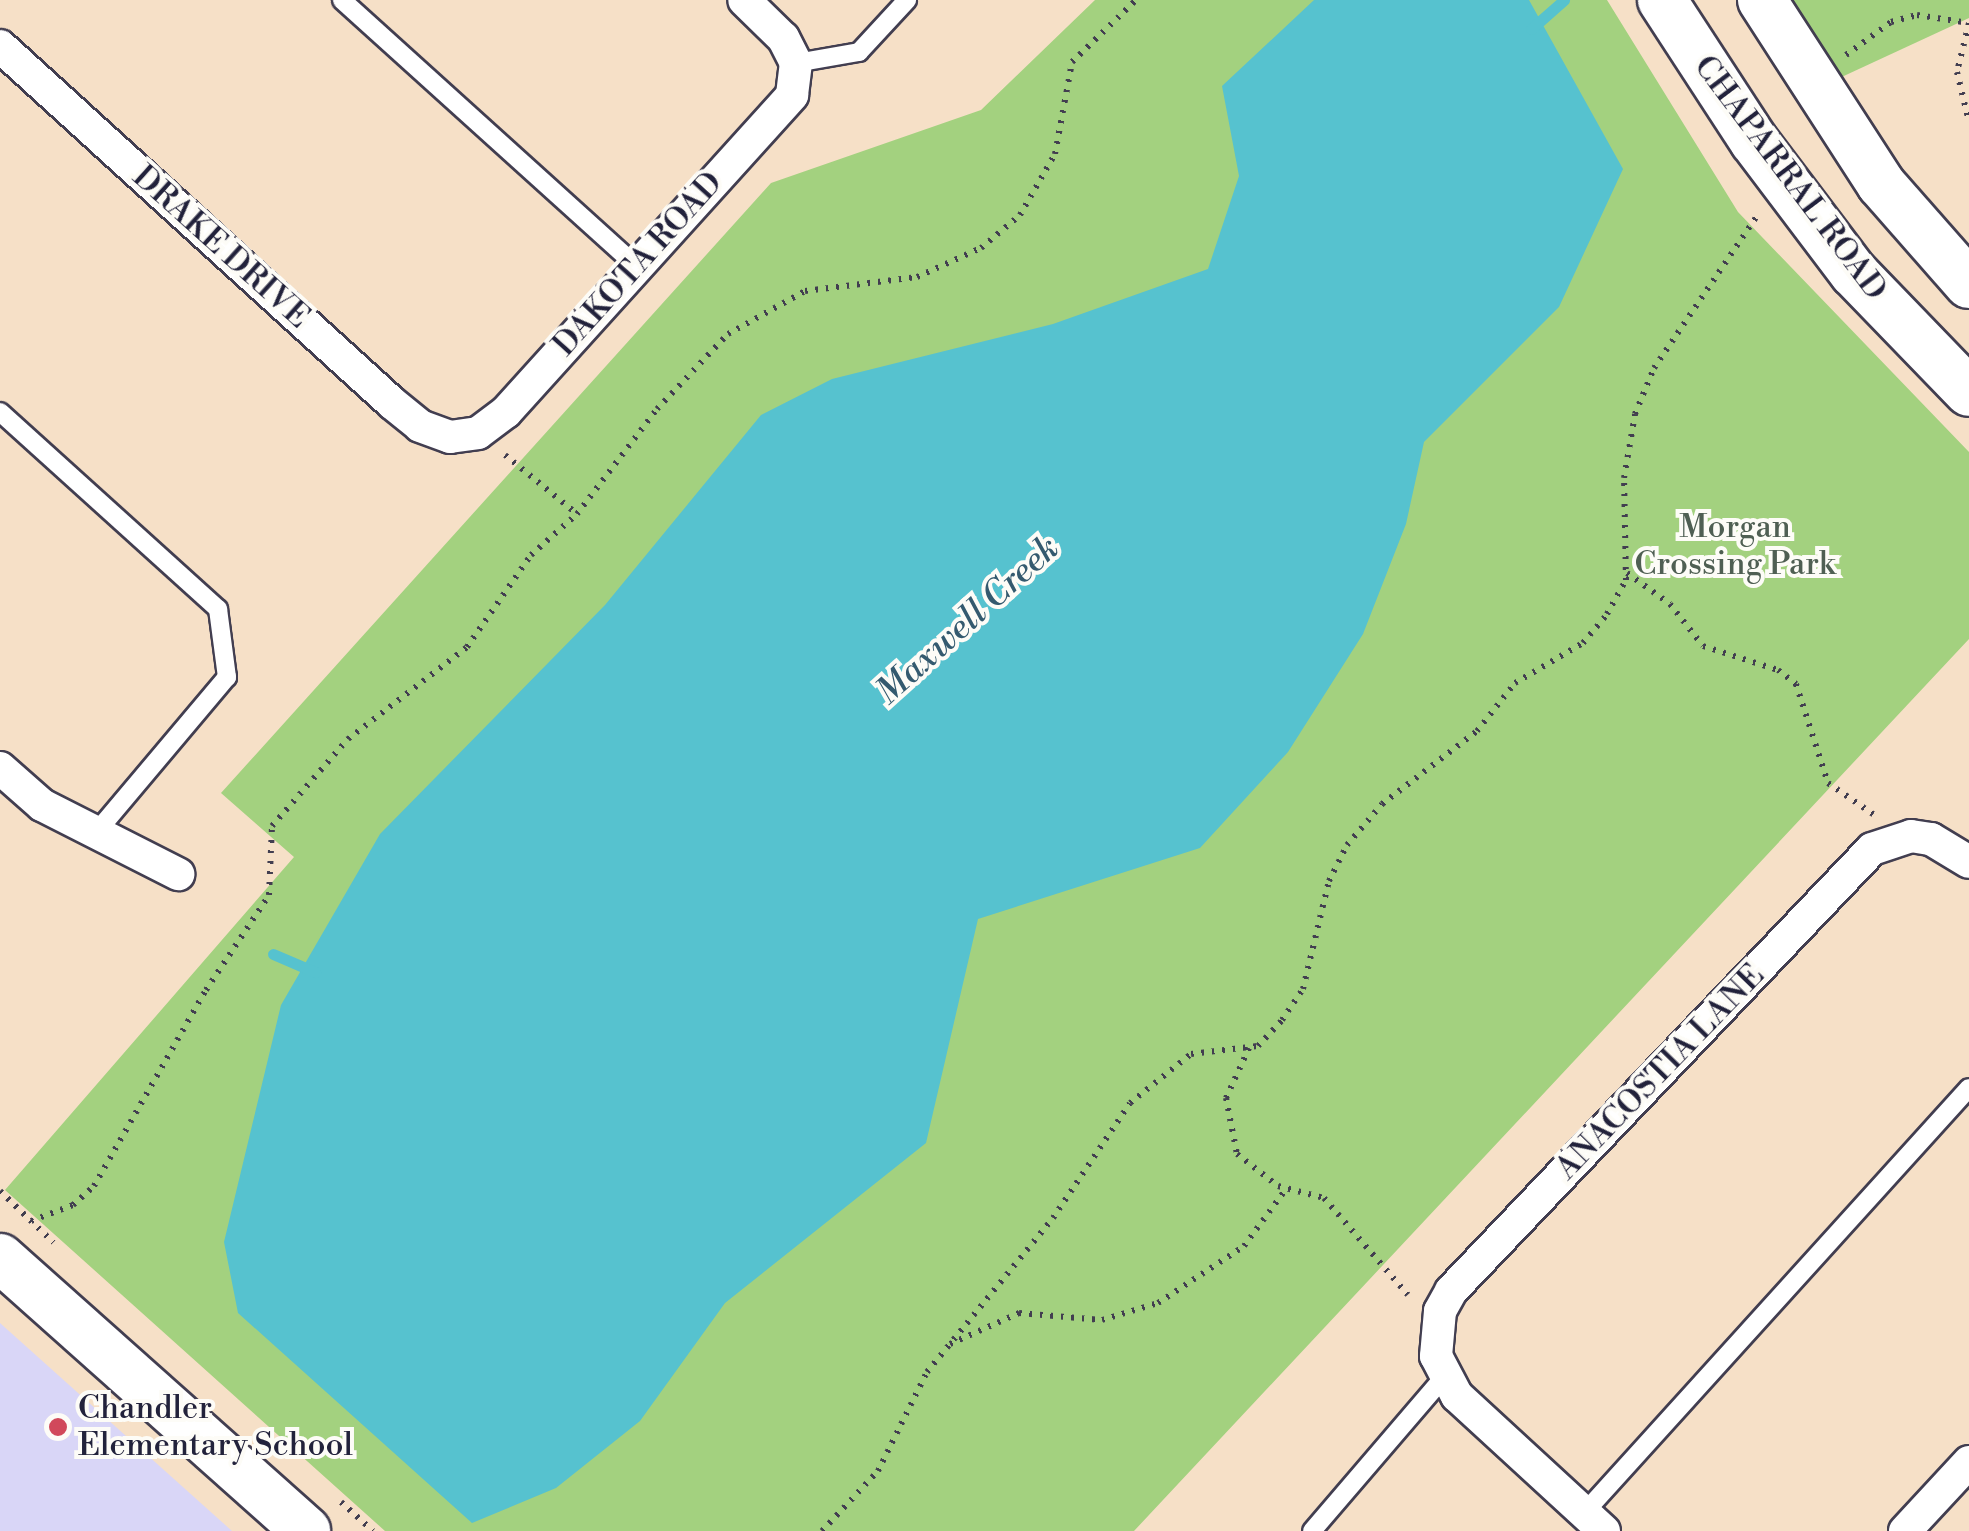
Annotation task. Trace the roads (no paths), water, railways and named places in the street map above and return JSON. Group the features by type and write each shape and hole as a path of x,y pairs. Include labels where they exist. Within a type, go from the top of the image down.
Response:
{"main road":[{"name":"CHAPARRAL ROAD","path":"1662,0 1754,141 1854,274 1969,392"},
{"path":"1762,0 1882,184 1969,284"},
{"path":"5,1272 306,1531"}],"street":[{"path":"744,0 783,38 796,64"},
{"name":"DRAKE DRIVE","path":"0,46 392,403 420,426 464,435"},
{"name":"DAKOTA ROAD","path":"464,435 506,412 792,95 796,64"},
{"path":"0,768 42,805 94,836 178,874"},
{"name":"ANACOSTIA LANE","path":"1443,1378 1435,1329 1451,1291 1872,849 1900,838 1964,849"},
{"path":"1443,1378 1594,1522"},
{"path":"1904,1531 1969,1462"}],"lane":[{"path":"342,0 635,265"},
{"path":"796,64 860,52 907,0"},
{"path":"0,412 218,610 227,677 94,836"},
{"path":"1594,1522 1969,1088"},
{"path":"1312,1531 1443,1378"}],"water":[{"path":"1314,0 1529,0 1623,169 1559,307 1424,442 1406,524 1363,634 1288,752 1200,848 978,919 926,1143 725,1303 640,1421 556,1488 472,1523 238,1313 224,1242 281,1005 380,834 605,605 761,415 832,379 1053,324 1208,269 1239,176 1222,86"}],"waterway":[{"name":"Maxwell Creek","path":"1531,29 1564,0"},
{"name":"Maxwell Creek","path":"273,954 315,972"}],"place":[{"name":"Chandler Elementary School","path":"58,1427"}],"park label":[{"name":"Morgan Crossing Park","path":"1735,546"}]}
